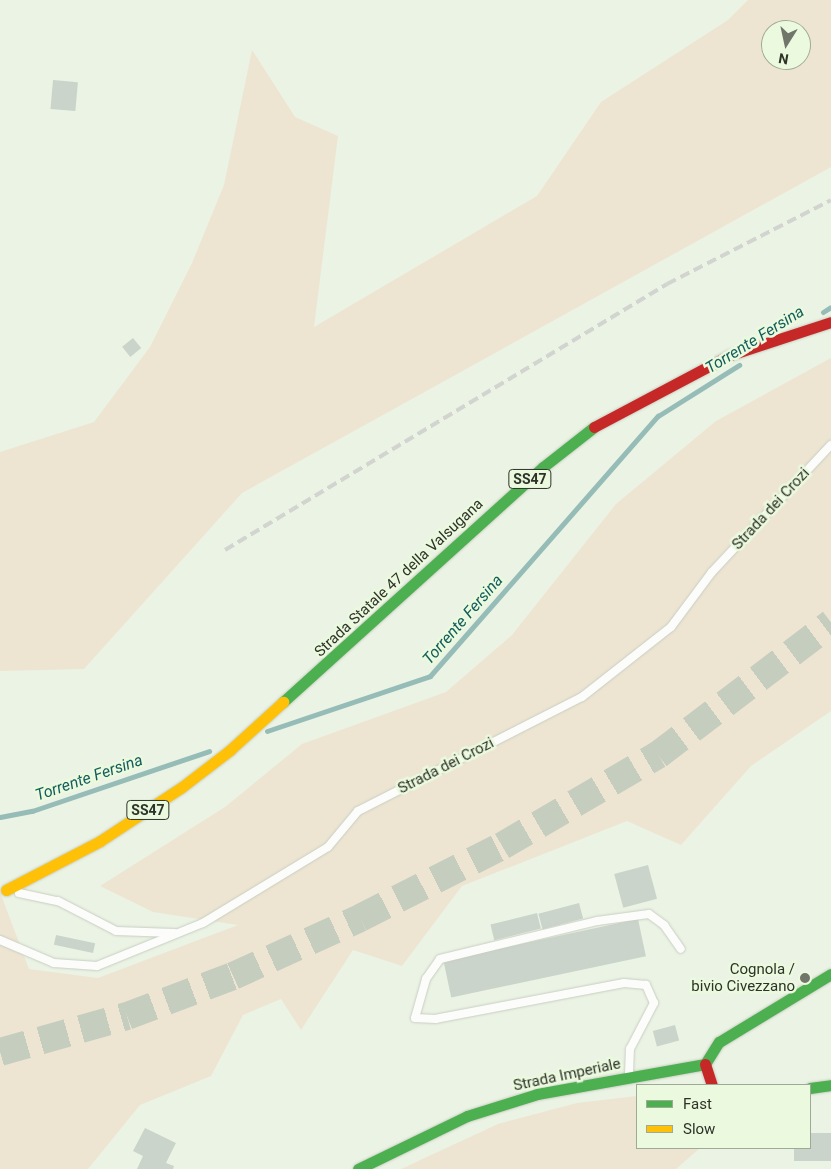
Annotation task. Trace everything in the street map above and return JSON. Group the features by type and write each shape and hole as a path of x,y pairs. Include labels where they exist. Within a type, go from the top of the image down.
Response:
{"main road":[{"name":"Strada Statale 47 della Valsugana","path":"6,890 100,841 182,787 230,750 543,467 587,431 634,403 730,355 831,322"},
{"path":"712,1084 705,1064 719,1042 831,974"},
{"name":"Strada Imperiale","path":"358,1169 467,1116 537,1094 705,1064"},
{"path":"811,1088 831,1085"}],"lane":[{"name":"Strada dei Crozi","path":"0,940 54,963 98,966 203,924 328,847 358,811 582,697 671,627 712,572 831,445"},
{"path":"6,890 58,901 116,931 178,933"},
{"path":"629,1077 630,1049 654,1003 646,985 624,983 436,1019 415,1018 426,978 440,958 597,921 649,914 664,926 681,949"}],"shaded area":[{"path":"748,0 831,0 831,167 242,493 84,669 0,671 0,452 94,422 150,347 192,263 224,185 252,50 295,117 338,136 314,327 537,196 601,102 728,20"},
{"path":"831,358 831,711 751,766 681,845 627,821 462,886 402,966 353,950 301,1030 281,999 243,1015 211,1076 140,1105 88,1169 0,1169 0,892 29,969 98,978 238,925 153,912 100,886 225,807 302,744 446,692 512,635 616,504 716,421"},
{"path":"636,1096 636,1149 699,1149 676,1169 401,1169 498,1124 577,1103"}],"building":[{"path":"53,80 78,82 75,111 50,109"},
{"path":"133,338 141,348 130,357 122,347"},
{"path":"648,865 657,899 623,908 614,874"},
{"path":"579,903 583,918 543,929 538,914"},
{"path":"537,913 541,929 494,940 490,925"},
{"path":"638,919 646,956 451,998 443,960"},
{"path":"56,935 95,943 93,953 54,945"},
{"path":"675,1025 679,1040 657,1046 653,1031"},
{"path":"145,1128 176,1143 166,1163 174,1166 173,1169 137,1169 143,1156 133,1151"},
{"path":"811,1133 831,1133 831,1161 794,1161 794,1149 811,1149"}],"waterway":[{"name":"Torrente Fersina","path":"823,312 831,307"},
{"name":"Torrente Fersina","path":"267,731 430,676 658,416 739,365"},
{"name":"Torrente Fersina","path":"0,817 32,811 209,751"}],"tunnel":[{"path":"0,1052 127,1016 233,976 360,918 502,846 658,755 831,623"}],"railway":[{"path":"225,550 667,284 831,200"}],"traffic: fast":[{"path":"283,702 543,467 594,427"},
{"path":"705,1064 719,1042 831,974"},
{"path":"358,1169 467,1116 537,1094 705,1064"},
{"path":"811,1088 831,1085"}],"traffic: slow":[{"path":"6,890 100,841 182,787 230,750 283,702"}],"traffic: jam":[{"path":"594,427 730,355 831,322"},
{"path":"705,1064 712,1084"}],"place":[{"name":"Cognola / bivio Civezzano","path":"805,978"}]}
